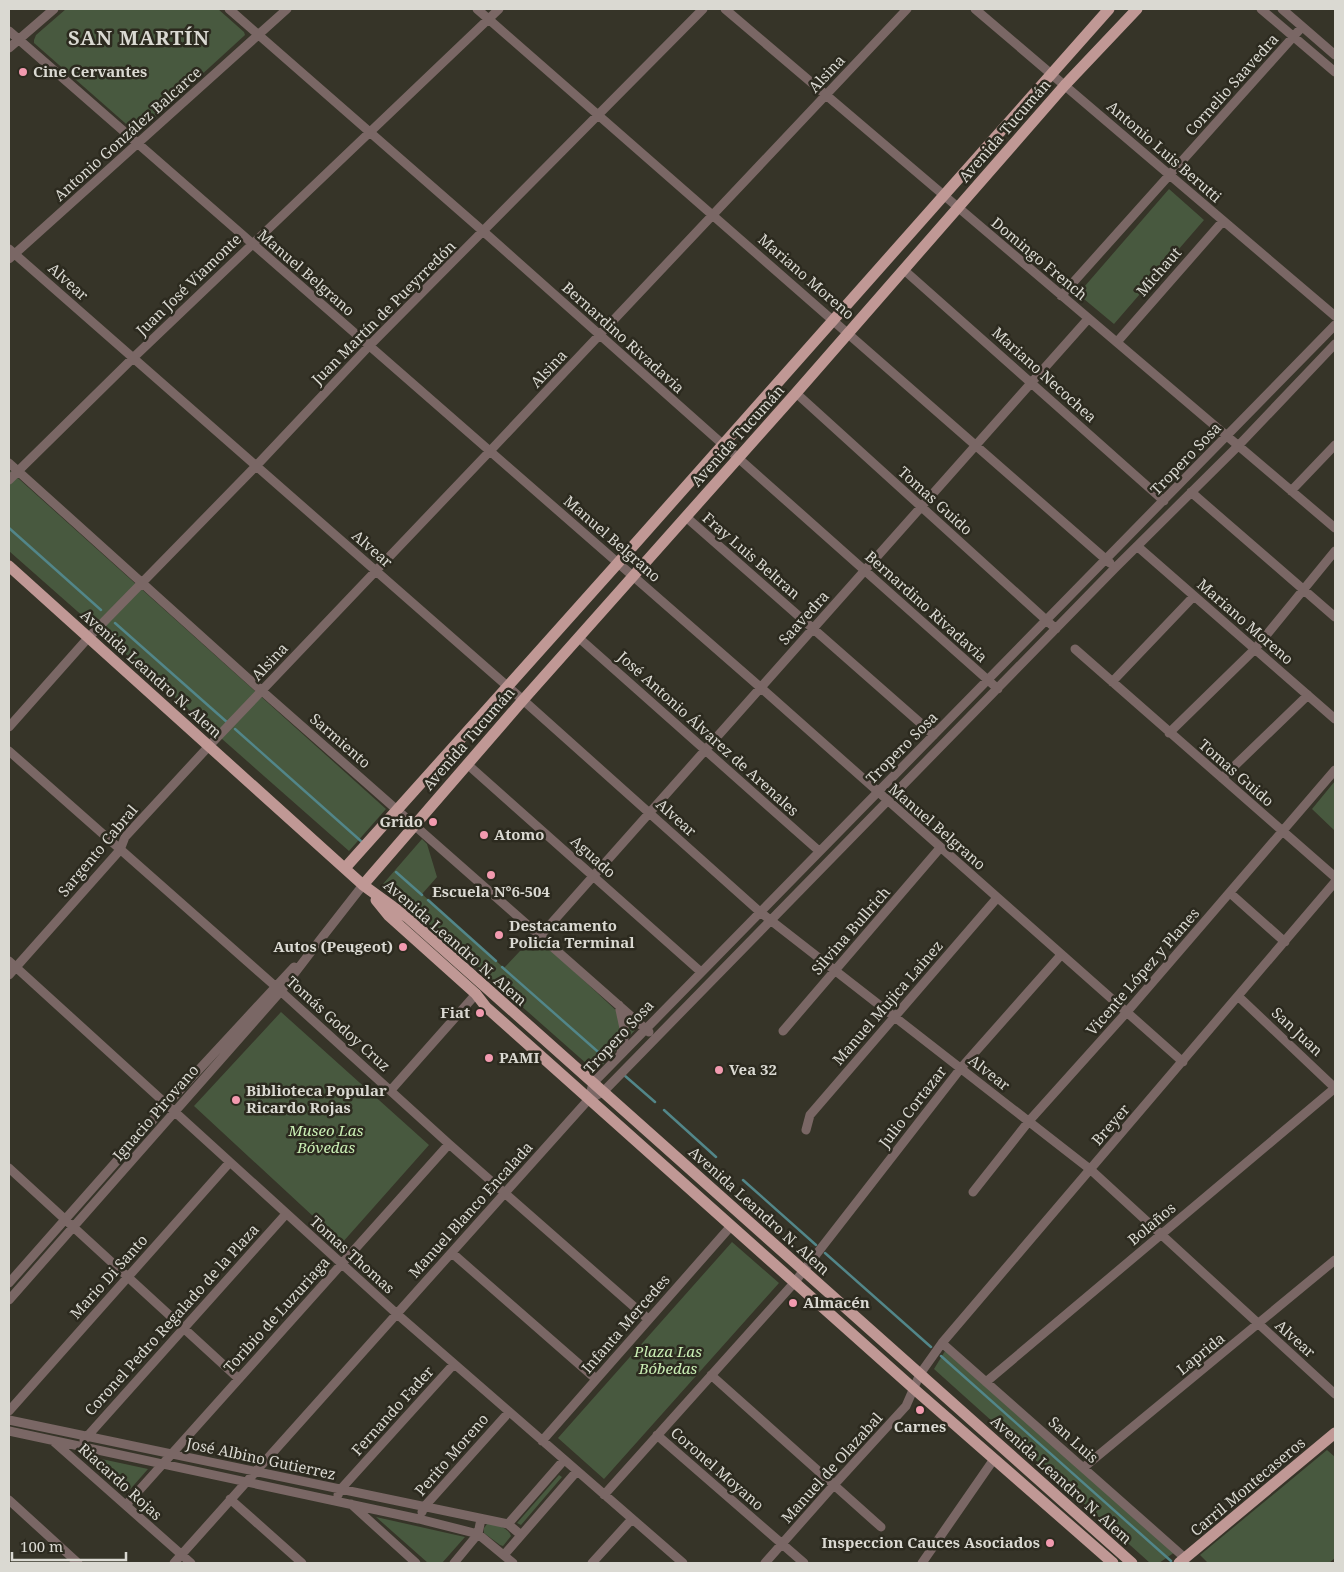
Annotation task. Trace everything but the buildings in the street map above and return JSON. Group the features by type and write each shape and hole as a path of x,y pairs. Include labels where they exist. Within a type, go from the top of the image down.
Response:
{"main road":[{"name":"Avenida Tucumán","path":"345,868 1109,9"},
{"name":"Avenida Tucumán","path":"364,885 523,700 796,394 848,332 1065,86 1136,9"},
{"name":"Avenida Leandro N. Alem","path":"9,566 364,885 407,917 1132,1563"},
{"name":"Avenida Leandro N. Alem","path":"364,885 389,916 476,994 486,1007 794,1283 1113,1563"},
{"name":"Carril Montecaseros","path":"1182,1561 1335,1433"}],"street":[{"path":"9,48 54,9"},
{"name":"Bernardino Rivadavia","path":"229,9 484,232 998,689"},
{"name":"Antonio González Balcarce","path":"11,254 138,144 287,9"},
{"name":"Mariano Moreno","path":"477,9 1116,568"},
{"name":"Juan José Viamonte","path":"9,480 133,358 499,9"},
{"name":"Juan Martín de Pueyrredón","path":"9,726 141,582 256,466 369,346 703,9"},
{"name":"Domingo French","path":"725,9 1335,528"},
{"name":"Alsina","path":"209,746 907,9"},
{"name":"Antonio Luis Berutti","path":"976,9 1335,316"},
{"path":"1261,9 1335,72"},
{"path":"1282,9 1335,55"},
{"name":"Cornelio Saavedra","path":"1061,296 1302,27"},
{"name":"Manuel Belgrano","path":"9,31 760,687 1183,1062"},
{"name":"Michaut","path":"1117,342 1223,221"},
{"name":"Alvear","path":"11,254 133,358 523,700 760,912 1091,1170 1335,1394"},
{"name":"Mariano Necochea","path":"904,270 1164,501"},
{"name":"Saavedra","path":"541,935 1088,319"},
{"name":"Tropero Sosa","path":"589,1099 593,1083 645,1028 1335,325"},
{"name":"Tropero Sosa","path":"589,1099 603,1092 772,921 1137,546 1238,446 1335,344"},
{"name":"Tomas Guido","path":"796,394 1056,629"},
{"path":"1291,490 1335,445"},
{"name":"Sarmiento","path":"9,463 262,691 541,935 655,1038"},
{"path":"1192,492 1335,617"},
{"name":"Fray Luis Beltran","path":"686,517 934,735"},
{"name":"Mariano Moreno","path":"1137,546 1335,719"},
{"path":"1170,733 1255,649 1335,550"},
{"path":"1112,682 1194,596"},
{"name":"José Antonio Álvarez de Arenales","path":"579,638 819,851"},
{"name":"Tomas Guido","path":"1075,649 1335,877"},
{"path":"1222,778 1308,695"},
{"name":"Sargento Cabral","path":"9,975 12,964 120,850 125,837 209,746"},
{"name":"Tomás Godoy Cruz","path":"9,751 648,1320"},
{"name":"Aguado","path":"467,764 701,972"},
{"name":"Vicente López y Planes","path":"973,1192 1029,1121 1230,893 1335,770"},
{"name":"Silvina Bullrich","path":"783,1031 940,848"},
{"name":"Breyer","path":"913,1388 920,1374 942,1343 1239,997 1335,882"},
{"name":"Ignacio Pirovano","path":"9,1300 175,1112 364,885"},
{"path":"1230,893 1285,942"},
{"name":"Manuel Mujica Lainez","path":"806,1130 810,1115 997,898"},
{"name":"Julio Cortazar","path":"604,1495 794,1283 960,1068 1061,955"},
{"name":"Tomas Thomas","path":"12,964 397,1314 683,1563"},
{"name":"Ignacio Pirovano","path":"10,1280 167,1104 278,989"},
{"path":"391,1090 476,994"},
{"name":"San Juan","path":"1239,997 1335,1088"},
{"path":"619,1005 625,1033 621,1053"},
{"name":"Bolaños","path":"986,1382 1335,1088"},
{"name":"Manuel Blanco Encalada","path":"174,1563 589,1099"},
{"name":"Toribio de Luzuriaga","path":"126,1505 450,1144"},
{"name":"Mario Di Santo","path":"9,1411 230,1162"},
{"path":"9,1168 239,1379"},
{"name":"Coronel Pedro Regalado de la Plaza","path":"79,1446 286,1214"},
{"name":"Infanta Mercedes","path":"542,1441 731,1226"},
{"path":"452,1252 596,1379"},
{"name":"Laprida","path":"1083,1468 1335,1260"},
{"name":"San Luis","path":"942,1343 1083,1468 1182,1561"},
{"name":"Fernando Fader","path":"337,1501 340,1490 454,1364"},
{"path":"711,1375 881,1528"},
{"name":"Manuel de Olazabal","path":"766,1563 906,1406 912,1396 913,1388"},
{"name":"Perito Moreno","path":"419,1519 424,1507 509,1412"},
{"name":"José Albino Gutierrez","path":"9,1420 508,1524"},
{"name":"José Albino Gutierrez","path":"9,1431 351,1504 478,1534"},
{"name":"Coronel Moyano","path":"657,1436 804,1563"},
{"name":"Riacardo Rojas","path":"53,1440 191,1563"},
{"path":"922,1563 994,1459"},
{"path":"521,1535 508,1524 564,1460"},
{"path":"504,1555 576,1471"},
{"path":"230,1499 302,1563"},
{"path":"9,1500 78,1563"},
{"path":"351,1504 416,1563"},
{"path":"454,1563 478,1534 481,1519"},
{"path":"592,1563 632,1519"},
{"path":"478,1534 513,1563"}],"green space":[{"path":"66,9 218,9 245,35 140,131 133,130 34,43 36,35"},
{"path":"1169,189 1204,220 1114,324 1078,294"},
{"path":"9,470 386,809 349,851 9,551"},
{"path":"1335,781 1335,831 1312,809"},
{"path":"422,839 427,844 437,877 422,894 504,968 520,951 548,947 636,1029 596,1072 383,884"},
{"name":"Museo Las Bóvedas","path":"281,1012 429,1145 342,1243 194,1106"},
{"name":"Plaza Las Bóbedas","path":"732,1242 779,1283 604,1479 558,1438"},
{"path":"945,1351 1175,1552 1159,1563 1150,1563 934,1369"},
{"path":"1327,1450 1335,1457 1335,1558 1329,1563 1208,1563 1200,1555"},
{"path":"83,1455 148,1469 127,1493"},
{"path":"559,1475 562,1477 521,1525 517,1523"},
{"path":"376,1517 465,1537 442,1563 428,1563"},
{"path":"487,1524 507,1530 511,1536 503,1546 484,1533 484,1528"}],"waterway":[{"path":"9,528 101,610"},
{"path":"115,623 228,723"},
{"path":"235,729 362,842"},
{"path":"396,872 422,895"},
{"path":"428,900 496,961"},
{"path":"502,967 605,1058"},
{"path":"624,1075 655,1102"},
{"path":"664,1110 716,1157"},
{"path":"743,1180 816,1245"},
{"path":"825,1253 931,1347"},
{"path":"941,1356 1171,1561"}],"place":[{"name":"Cine Cervantes","path":"23,72"},
{"name":"Grido","path":"433,822"},
{"name":"Atomo","path":"484,835"},
{"name":"Escuela N°6-504","path":"491,875"},
{"name":"Destacamento Policía Terminal","path":"499,935"},
{"name":"Autos (Peugeot)","path":"403,947"},
{"name":"Fiat","path":"480,1013"},
{"name":"PAMI","path":"489,1058"},
{"name":"Vea 32","path":"719,1070"},
{"name":"Biblioteca Popular Ricardo Rojas","path":"236,1100"},
{"name":"Almacén","path":"793,1303"},
{"name":"Carnes","path":"920,1410"},
{"name":"Inspeccion Cauces Asociados","path":"1050,1543"}],"district":[{"name":"SAN MARTÍN","path":"139,38"}]}
